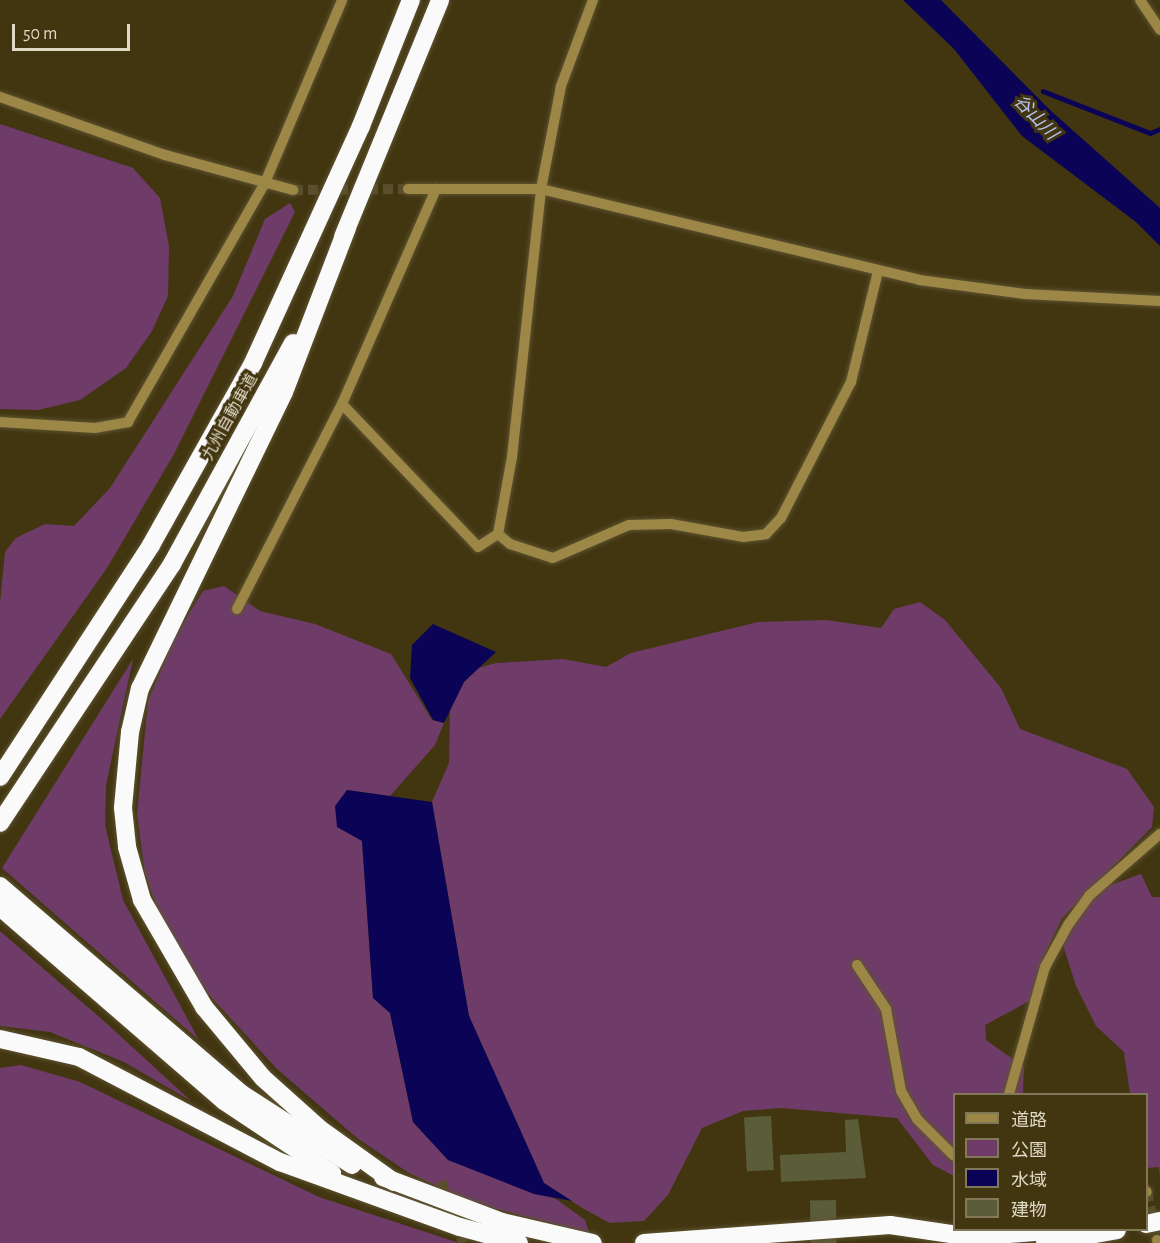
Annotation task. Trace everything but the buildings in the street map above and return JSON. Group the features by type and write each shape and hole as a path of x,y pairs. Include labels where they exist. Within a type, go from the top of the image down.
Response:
{"highway":[{"name":"九州自動車道","path":"0,777 151,545 253,363 361,126 411,0"},
{"name":"九州自動車道","path":"0,823 172,564 292,345 347,228 440,0"},
{"path":"347,228 284,392 140,688 130,732 123,808 128,847 142,900 170,957 204,1007 263,1078 320,1129 394,1182"},
{"path":"0,771 15,756"},
{"path":"0,886 242,1094 348,1164 502,1222 593,1243"},
{"path":"0,907 224,1101 359,1190"},
{"path":"0,1039 79,1057 280,1162 519,1243"},
{"path":"644,1243 890,1225 971,1237 1047,1231"},
{"path":"1045,1243 1111,1231"}],"street":[{"path":"0,423 95,428 128,422 264,185 342,0"},
{"path":"342,404 478,547 498,534 512,457 541,189 561,86 593,0"},
{"path":"1140,0 1160,30"},
{"path":"0,98 264,185 293,190"},
{"path":"408,189 541,189 878,271 1025,294 1160,301"},
{"path":"237,609 342,404 436,189"},
{"path":"498,534 510,544 553,558 629,525 671,524 744,537 766,534 781,518 850,382 878,271"},
{"path":"1010,1093 1045,967 1068,925 1090,895 1160,834"},
{"path":"857,965 886,1009 901,1091 917,1119 953,1155"}],"green space":[{"path":"0,124 133,168 160,198 169,246 168,296 152,331 126,368 80,400 38,410 0,409"},
{"path":"290,203 295,212 174,454 107,568 0,719 0,604 5,552 16,538 45,524 74,526 110,488 233,296 265,219"},
{"path":"224,586 260,611 315,624 391,654 432,720 444,723 435,745 390,796 347,790 338,827 362,840 373,998 390,1013 413,1122 448,1160 556,1199 585,1220 589,1233 473,1203 409,1173 357,1138 277,1069 202,987 166,932 145,874 137,814 148,701 175,636 203,591"},
{"path":"920,602 945,620 1001,688 1020,729 1127,769 1154,807 1152,827 1062,918 1043,958 1035,998 985,1025 986,1040 1024,1067 1023,1093 953,1093 953,1175 933,1165 897,1118 782,1108 743,1111 702,1128 668,1195 644,1221 610,1223 544,1183 469,1016 432,802 449,763 450,710 464,682 475,669 496,663 563,659 606,667 631,653 758,622 826,620 881,628 894,609"},
{"path":"133,659 106,785 105,825 123,900 199,1040 2,868"},
{"path":"1141,874 1152,897 1160,897 1160,1177 1159,1167 1148,1168 1148,1093 1130,1093 1124,1052 1096,1026 1076,986 1063,945 1078,912 1102,888"},
{"path":"0,931 105,1022 191,1101 124,1062 50,1032 0,1026"},
{"path":"21,1065 80,1082 319,1197 459,1243 0,1243 0,1068"}],"water":[{"name":"谷山川","path":"903,0 941,0 1050,110 1160,208 1160,246 1136,222 1022,136 954,49"},
{"path":"433,624 496,652 464,682 444,723 433,720 410,678 412,645"},
{"path":"347,790 432,802 469,1016 544,1183 572,1201 534,1194 448,1160 413,1122 390,1013 373,998 362,841 337,827 335,806"}],"waterway":[{"path":"1043,91 1150,133 1160,129"}],"tunnel":[{"path":"293,190 408,189"},
{"path":"441,1181 463,1243"},
{"path":"1148,1197 1157,1240"}]}
